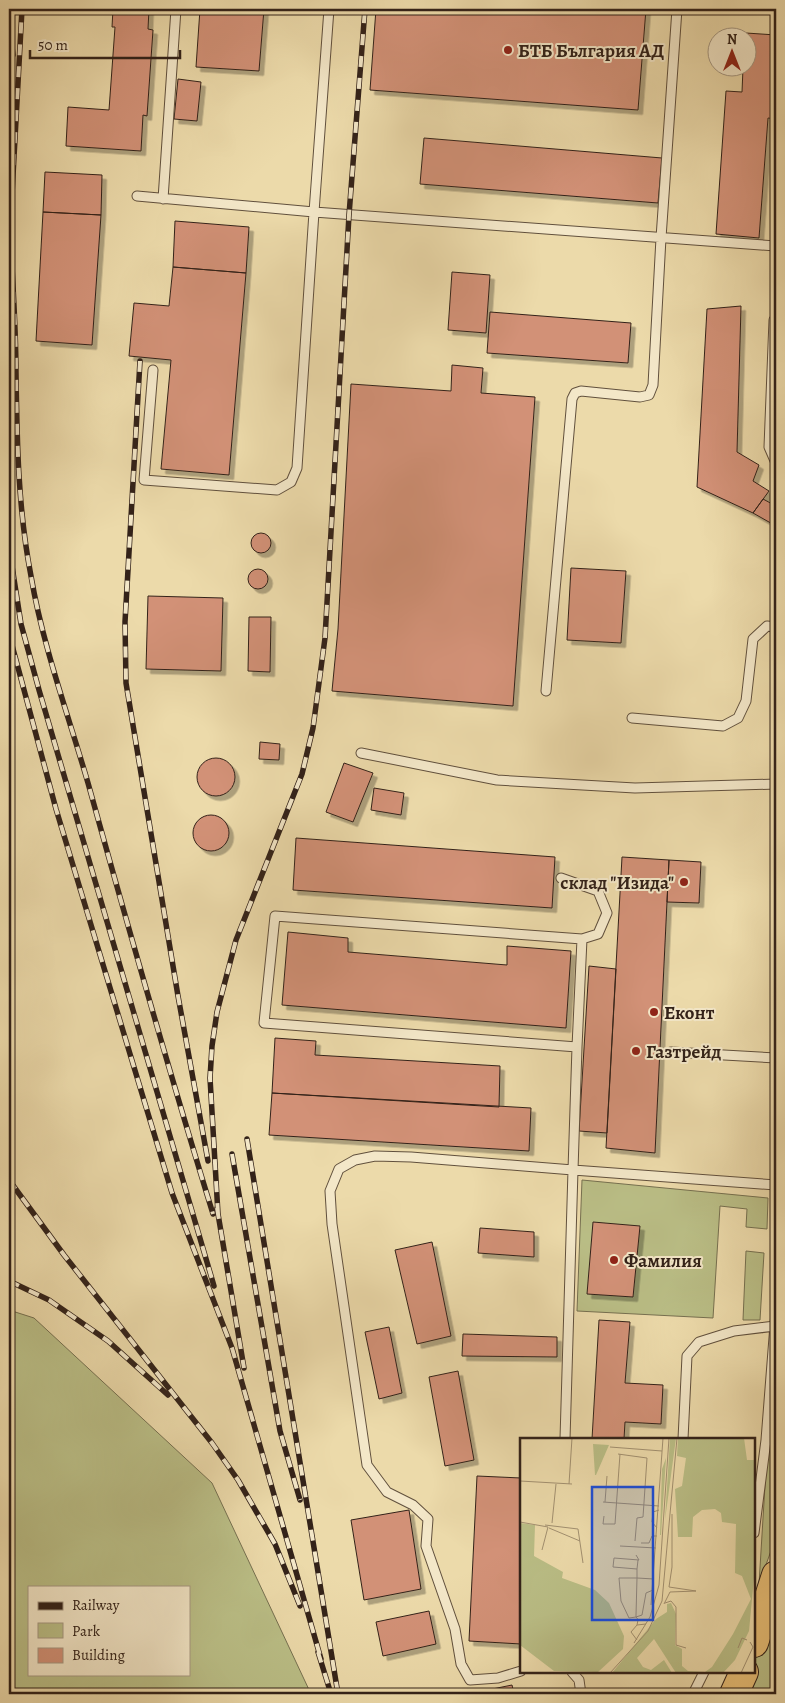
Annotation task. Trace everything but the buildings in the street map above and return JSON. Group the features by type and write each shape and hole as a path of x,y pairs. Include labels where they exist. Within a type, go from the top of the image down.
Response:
{"highway":[{"path":"755,1640 776,1575"},
{"path":"734,1694 744,1673"}],"lane":[{"path":"163,199 176,9"},
{"path":"153,370 144,480 277,490 291,482 297,468 329,9"},
{"path":"546,691 572,399 581,392 640,398 649,396 653,385 677,9"},
{"path":"137,196 314,212 776,246"},
{"path":"776,318 774,320 769,447 776,463"},
{"path":"632,718 723,726 738,718 746,701 753,639 767,626 776,627"},
{"path":"361,753 497,780 635,788 776,784"},
{"path":"562,878 598,891 607,913 598,934 582,939 275,916 264,1023 577,1047"},
{"path":"565,1438 582,939"},
{"path":"671,1052 776,1058"},
{"path":"520,1671 498,1678 470,1680 461,1664 455,1629 426,1546 428,1519 413,1505 387,1492 367,1465 332,1224 330,1191 339,1169 355,1160 375,1156 776,1186"},
{"path":"755,1525 766,1440 776,1312"},
{"path":"683,1438 687,1356 699,1342 734,1331 775,1326"},
{"path":"573,1673 579,1680 580,1694"},
{"path":"693,1694 704,1673"}],"green space":[{"path":"582,1180 768,1198 767,1229 746,1227 747,1209 720,1206 713,1318 577,1311"},
{"path":"746,1251 764,1253 760,1320 743,1320"},
{"path":"9,1310 34,1318 212,1483 311,1694 9,1694"},
{"path":"770,1404 776,1405 776,1537 759,1584"},
{"path":"776,1608 776,1694 741,1694 750,1673 755,1673 755,1660"}],"railway":[{"path":"10,231 22,9"},
{"path":"218,1214 210,1078 217,1012 236,940 302,774 313,728 325,638 349,215 365,9"},
{"path":"9,21 13,55"},
{"path":"10,226 19,475 23,526 36,602 49,655 213,1214"},
{"path":"140,361 125,622 126,683 178,996 208,1161"},
{"path":"9,547 21,624 39,690 214,1286"},
{"path":"9,634 56,809 172,1193 232,1348 321,1659"},
{"path":"247,1139 338,1694"},
{"path":"232,1154 280,1431 300,1500"},
{"path":"9,1180 64,1255 212,1443 238,1480 275,1544 300,1606"},
{"path":"217,1208 244,1368"},
{"path":"9,1281 49,1300 108,1341 168,1395"},
{"path":"318,1652 331,1694"}],"place":[{"name":"БТБ България АД","path":"508,50"},
{"name":"склад \"Изида\"","path":"684,882"},
{"name":"Еконт","path":"654,1012"},
{"name":"Газтрейд","path":"636,1051"},
{"name":"Фамилия","path":"614,1260"}]}
